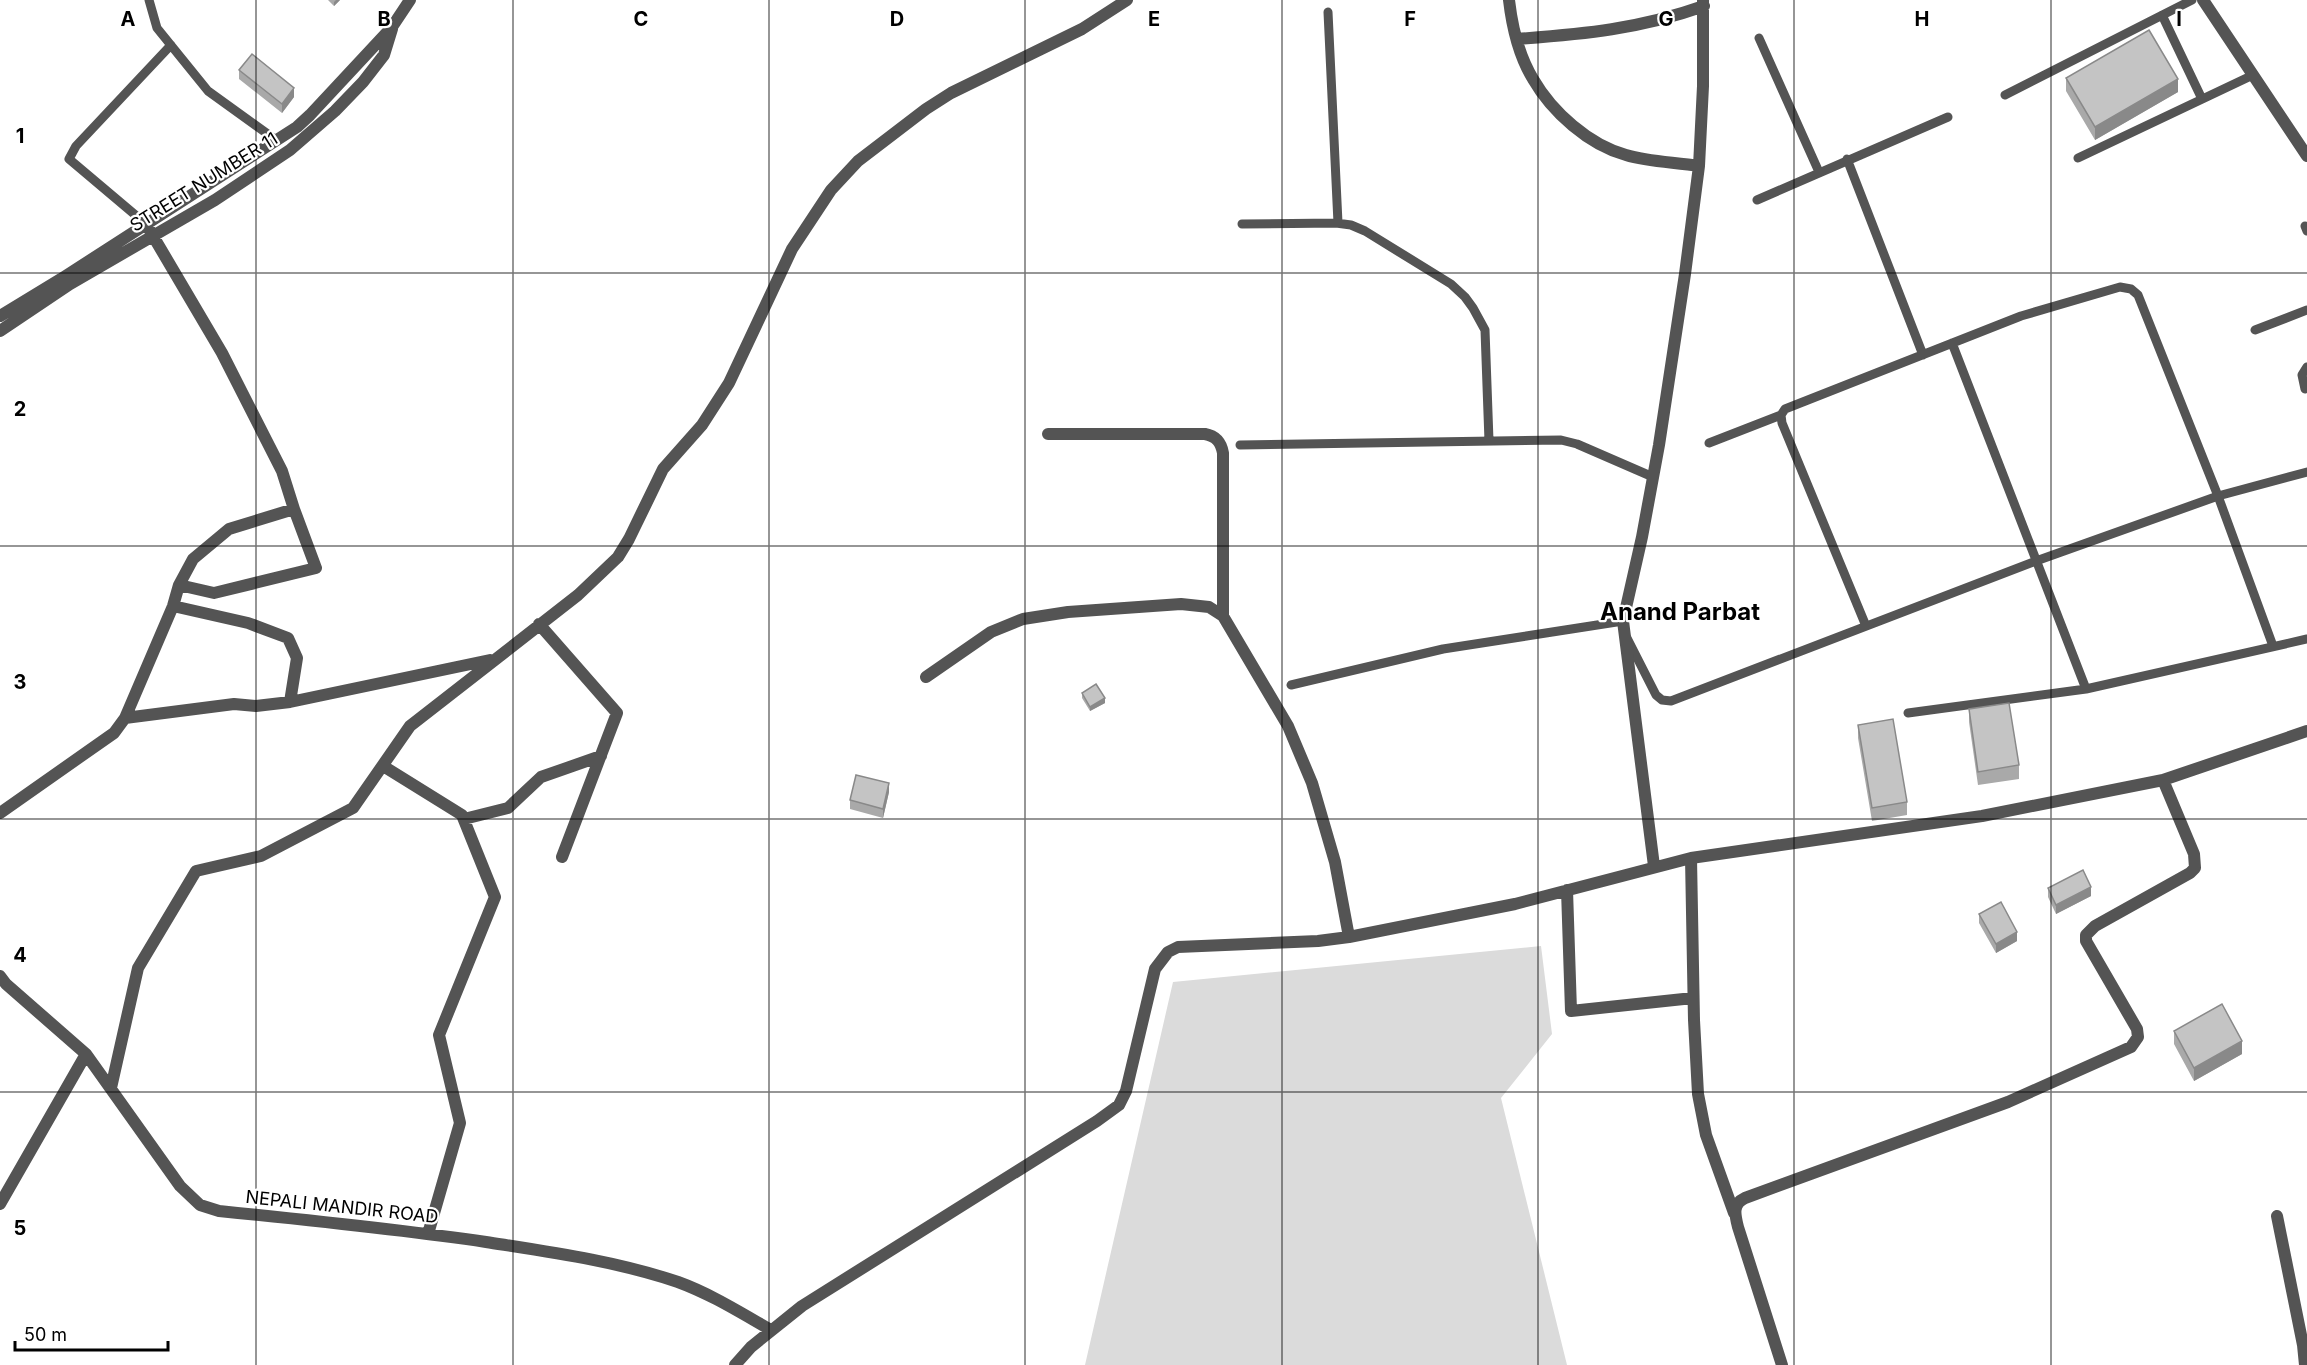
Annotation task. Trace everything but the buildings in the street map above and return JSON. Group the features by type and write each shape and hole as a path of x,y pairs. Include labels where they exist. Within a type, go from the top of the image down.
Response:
{"street":[{"name":"STREET NUMBER 11","path":"0,316 276,140 310,115 392,27 410,0"},
{"path":"111,1088 138,968 196,871 261,856 353,808 410,726 578,595 618,557 663,469 702,425 729,383 792,249 831,190 858,161 926,109 951,93 1082,29 1127,0"},
{"path":"1509,0 1517,39 1533,78 1565,119 1603,147 1628,156 1699,166"},
{"path":"2203,0 2307,156"},
{"path":"1517,39 1605,32 1668,19 1704,3 1699,166 1653,477 1623,626 1654,866"},
{"name":"STREET NUMBER 11","path":"0,331 70,284 215,200 290,150 335,111 363,82 384,55 392,27"},
{"path":"146,224 222,353 282,471 316,568 214,593 179,585"},
{"path":"1048,434 1205,434 1213,435 1219,440 1223,453 1223,615 1288,726 1308,773 1335,862 1349,937"},
{"path":"0,813 114,733 125,718 173,606 179,585 193,559 228,529 294,508"},
{"path":"926,677 991,632 1023,619 1068,612 1181,604 1209,608 1223,615"},
{"path":"173,606 248,623 288,638 297,658 290,702"},
{"path":"539,624 617,713 562,857"},
{"path":"125,718 234,704 256,706 290,702 494,660"},
{"path":"735,1365 771,1330 802,1306 1058,1147 1119,1105 1126,1091 1155,969 1168,952 1178,947 1318,941 1349,937 1499,907 1690,858 1982,816 2163,780 2307,731"},
{"path":"464,819 508,808 541,777 601,756"},
{"path":"382,766 462,815 495,897 439,1035 460,1124 428,1234"},
{"path":"1734,1213 1740,1201 1745,1198 2008,1102 2131,1047 2138,1036 2137,1029 2086,941 2086,935 2095,926 2190,873 2195,867 2194,854 2163,780"},
{"path":"1690,858 1693,998 1698,1094 1702,1118 1782,1365"},
{"path":"1567,890 1570,1011 1693,998"},
{"name":"NEPALI MANDIR ROAD","path":"0,976 6,984 86,1054 180,1186 200,1205 219,1211 428,1234 538,1250 641,1270 680,1283 771,1330"},
{"path":"0,1204 86,1054"},
{"path":"2277,1216 2305,1365"}],"lane":[{"path":"148,0 157,28 208,91 276,140"},
{"path":"2005,94 2192,0"},
{"path":"1328,12 1338,224"},
{"path":"2162,15 2202,99"},
{"path":"1759,38 1819,172"},
{"path":"146,224 69,159 76,146 171,45"},
{"path":"2078,158 2253,75"},
{"path":"1757,200 1948,117"},
{"path":"1847,159 1923,355"},
{"path":"1242,224 1351,225 1379,239 1451,284 1465,297 1485,330 1489,441"},
{"path":"1708,443 1781,415 1791,406 2021,316 2112,288 2131,289 2138,295 2218,496 2273,646"},
{"path":"2255,330 2307,310"},
{"path":"1952,343 2086,689"},
{"path":"2305,389 2302,375 2307,367"},
{"path":"1781,415 1782,423 1866,626"},
{"path":"1240,445 1561,440 1578,444 1653,477"},
{"path":"1291,686 1443,649 1623,626 1656,695 1662,700 1671,701 2036,561 2218,496 2307,472"},
{"path":"1908,713 2086,689 2307,639"}],"shaded area":[{"path":"1541,946 1552,1034 1501,1098 1567,1365 1085,1365 1173,982"}],"district":[{"name":"Anand Parbat","path":"1680,612"}]}
